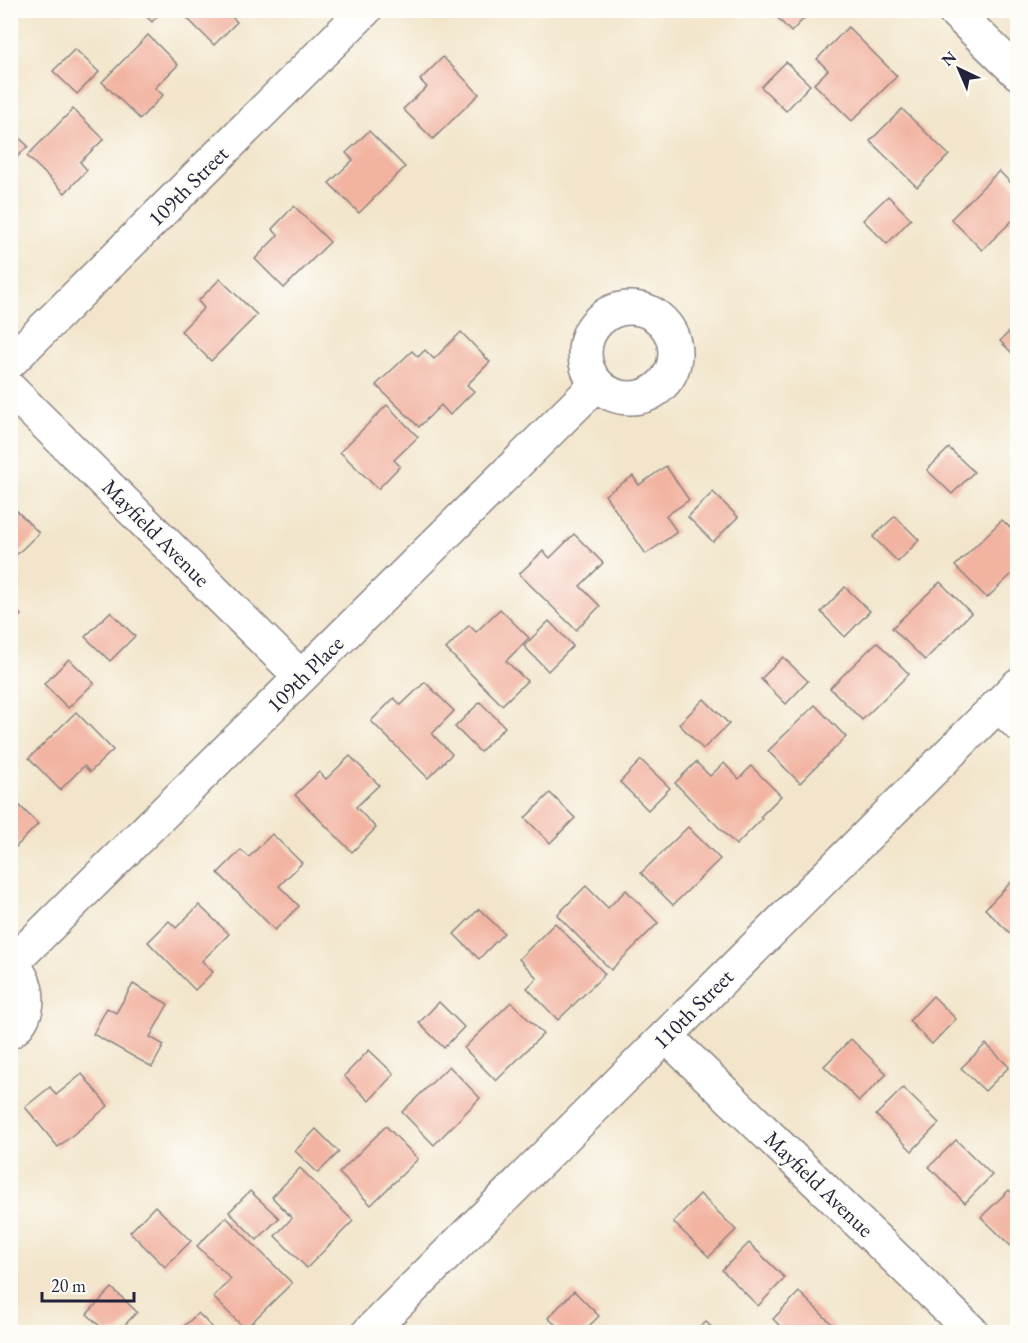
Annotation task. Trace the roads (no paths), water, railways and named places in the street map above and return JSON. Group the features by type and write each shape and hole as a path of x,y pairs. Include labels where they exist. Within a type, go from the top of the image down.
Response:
{"street":[{"name":"109th Street","path":"10,362 365,10"},
{"path":"953,10 1017,73"},
{"name":"109th Place","path":"10,1032 23,1017 27,1003 27,988 22,974 11,963 597,384"},
{"name":"Mayfield Avenue","path":"10,389 301,677"},
{"name":"110th Street","path":"369,1332 666,1036 1011,705"},
{"name":"Mayfield Avenue","path":"666,1036 972,1332"}]}
